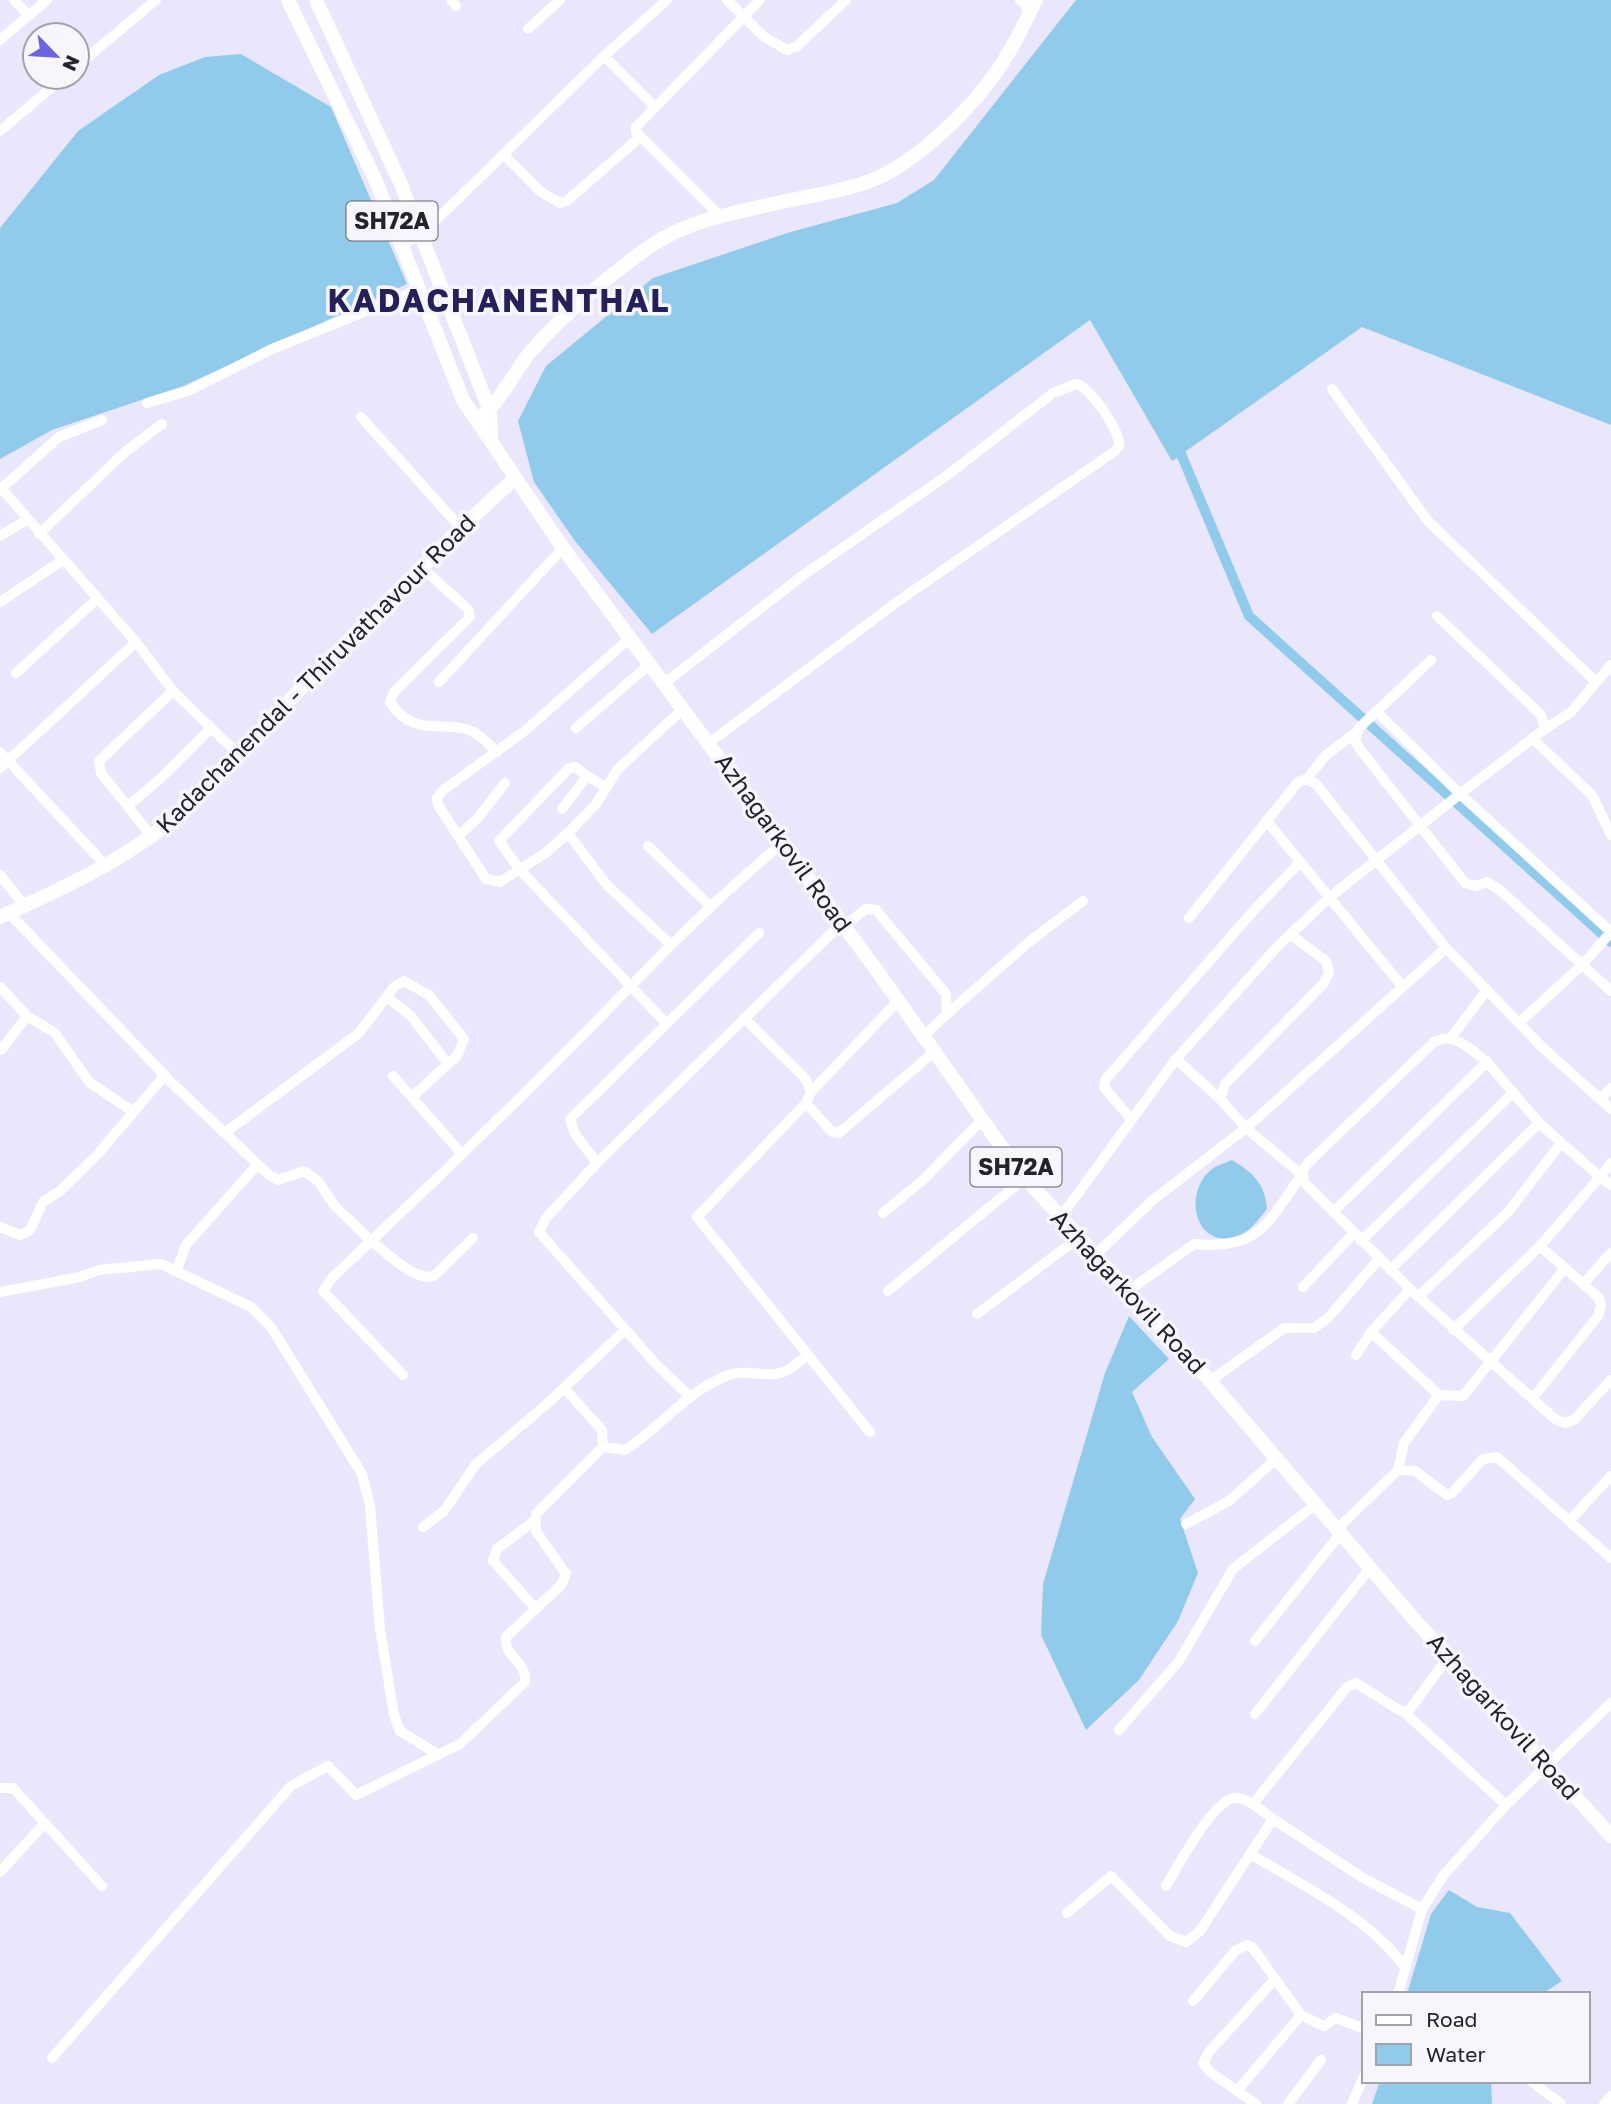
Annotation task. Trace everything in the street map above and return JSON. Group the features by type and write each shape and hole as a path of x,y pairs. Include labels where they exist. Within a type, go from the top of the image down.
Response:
{"main road":[{"name":"Azhagarkovil Road","path":"288,0 376,181 463,400 563,548 843,924 1025,1178 1210,1381 1448,1657 1611,1836"},
{"name":"SH72A","path":"316,0 374,121 490,411 491,442"},
{"path":"476,420 490,411 533,350 556,325 621,270 670,234 720,216 868,182 892,171 930,143 972,101 1009,53 1033,6"},
{"name":"Kadachanendal - Thiruvathavour Road","path":"4,915 107,867 153,838 461,527 514,479"}],"street":[{"path":"15,0 28,15"},
{"path":"0,40 47,0"},
{"path":"91,54 156,0"},
{"path":"528,29 560,0"},
{"path":"401,244 419,236 604,56 667,0"},
{"path":"727,0 763,36 787,50 796,47 846,0"},
{"path":"720,216 640,137 636,127 760,0"},
{"path":"1020,0 1033,6"},
{"path":"604,56 656,107"},
{"path":"0,131 47,91"},
{"path":"503,155 541,192 560,203 567,201 640,137"},
{"path":"147,403 188,391 272,349 418,290"},
{"path":"665,683 802,576 949,474 1053,393 1076,384 1089,392 1118,433 1119,446 1115,451 897,602 709,743"},
{"path":"1332,389 1428,521 1597,682"},
{"path":"360,417 461,527"},
{"path":"102,420 58,437 1,488 96,600 136,642 173,691 238,754"},
{"path":"39,534 125,452 162,425"},
{"path":"0,536 29,519"},
{"path":"439,682 563,548"},
{"path":"0,602 63,560"},
{"path":"421,567 468,609 470,617 394,692 390,702 420,726 464,728 481,737 498,752"},
{"path":"16,673 96,600"},
{"path":"1437,616 1541,715 1545,729"},
{"path":"631,636 498,752 442,790 437,798 438,805 490,882 500,882 520,870 568,833 596,804 618,769 684,708"},
{"path":"0,768 136,642"},
{"path":"1189,918 1298,782 1307,779 1325,756 1357,730 1431,660"},
{"path":"576,727 651,663"},
{"path":"1060,1218 1176,1059 1290,934 1375,860 1532,738 1570,713 1611,665"},
{"path":"153,838 101,773 99,761 173,691"},
{"path":"1373,714 1609,935 1582,965 1519,1023"},
{"path":"128,806 161,778 210,729"},
{"path":"1357,730 1359,748 1465,883 1475,887 1487,882 1493,885 1611,990"},
{"path":"1532,738 1592,794 1611,835"},
{"path":"0,752 107,867"},
{"path":"607,788 575,767 569,768 500,838 500,845 520,870 665,1022"},
{"path":"562,809 587,776"},
{"path":"1307,779 1316,784 1446,948 1519,1023 1611,1109"},
{"path":"458,836 477,819 505,783"},
{"path":"1266,820 1402,986"},
{"path":"568,833 606,884 670,944"},
{"path":"403,1375 323,1290 332,1278 462,1154 709,905 783,843"},
{"path":"648,846 709,905"},
{"path":"1131,1119 1104,1087 1105,1080 1256,908 1300,862"},
{"path":"0,875 24,905"},
{"path":"923,1037 1029,942 1083,901"},
{"path":"689,1396 625,1330 539,1232 546,1218 597,1163 744,1018 843,924 866,909 876,910 946,994 947,1014"},
{"path":"4,915 165,1076 278,1180 304,1171 311,1175 335,1206 371,1241 416,1274 428,1278 434,1276 473,1238"},
{"path":"597,1163 575,1134 570,1119 665,1022 759,933"},
{"path":"1220,1098 1225,1084 1323,984 1329,973 1326,961 1290,934"},
{"path":"1094,1256 1153,1200 1245,1128 1446,948"},
{"path":"226,1132 359,1033 399,983 404,981 429,995 464,1038 461,1050 412,1097"},
{"path":"0,987 27,1016 55,1033 89,1082 132,1111"},
{"path":"1450,1039 1487,990"},
{"path":"387,997 411,1016 448,1064"},
{"path":"870,1432 697,1217 806,1103 811,1092 898,1001"},
{"path":"1,1050 27,1016"},
{"path":"744,1018 806,1079 811,1092"},
{"path":"1127,1292 1177,1253 1194,1244 1217,1246 1256,1236 1303,1175 1307,1164 1434,1041 1450,1039 1464,1044 1487,1062 1539,1123 1611,1185"},
{"path":"806,1103 828,1128 839,1133 934,1052"},
{"path":"1176,1059 1220,1098 1245,1128 1303,1175 1333,1212 1378,1259 1453,1330 1555,1419 1565,1423 1575,1419 1611,1380"},
{"path":"1333,1212 1487,1062"},
{"path":"0,1227 20,1235 30,1230 43,1202 60,1191 97,1154 165,1076"},
{"path":"393,1076 462,1154"},
{"path":"1600,1100 1611,1088"},
{"path":"1303,1286 1513,1093"},
{"path":"883,1213 923,1180 982,1120"},
{"path":"1390,1270 1539,1123"},
{"path":"1356,1355 1371,1332 1509,1211 1562,1143"},
{"path":"1453,1330 1540,1246 1611,1163"},
{"path":"177,1269 186,1245 258,1164"},
{"path":"888,1291 1025,1178"},
{"path":"977,1314 1078,1238"},
{"path":"1532,1399 1598,1315 1601,1306 1599,1297 1540,1246"},
{"path":"1583,1284 1611,1253"},
{"path":"1210,1381 1284,1328 1314,1328 1335,1310 1378,1259"},
{"path":"0,1292 146,1264 177,1269 251,1307 271,1327 362,1474 370,1506 380,1629 394,1715 400,1731 435,1757"},
{"path":"1371,1332 1440,1395 1463,1396 1492,1363 1565,1268"},
{"path":"423,1527 444,1511 476,1464 564,1388 625,1330"},
{"path":"603,1447 625,1450 689,1396 728,1375 744,1371 775,1374 787,1371 808,1355"},
{"path":"52,2058 291,1786 328,1766 356,1795 460,1744 525,1682 524,1671 505,1643 511,1631 562,1584 566,1573 536,1531 536,1514 603,1447 602,1430 564,1388"},
{"path":"1255,1642 1339,1531 1398,1470 1404,1443 1440,1395"},
{"path":"1398,1470 1415,1471 1447,1495 1452,1493 1483,1459 1497,1457 1611,1558"},
{"path":"1186,1524 1229,1501 1276,1458"},
{"path":"1570,1520 1611,1476"},
{"path":"1119,1730 1179,1661 1233,1569 1316,1504"},
{"path":"534,1521 497,1549 493,1561 535,1608"},
{"path":"1255,1714 1370,1568"},
{"path":"1404,1712 1413,1709 1448,1657"},
{"path":"1253,1804 1353,1684 1363,1687 1404,1712 1506,1805"},
{"path":"1399,1992 1422,1909 1443,1876 1506,1805 1611,1703"},
{"path":"0,1788 13,1788 102,1886"},
{"path":"1166,1886 1215,1809 1228,1800 1238,1798 1253,1804 1363,1878 1422,1909"},
{"path":"1067,1913 1111,1876 1170,1936 1186,1942 1200,1931 1273,1819"},
{"path":"0,1872 45,1823"},
{"path":"1250,1854 1353,1918 1397,1955 1406,1968"},
{"path":"1193,2001 1241,1946 1252,1948 1301,2015 1324,2026 1336,2018 1362,2028"},
{"path":"1256,2104 1204,2067 1205,2059 1274,1980"},
{"path":"1237,2091 1301,2015"},
{"path":"1288,2104 1321,2060"},
{"path":"1352,2104 1362,2082"},
{"path":"1534,2083 1561,2104"},
{"path":"1604,2104 1611,2096"}],"water":[{"path":"1076,0 1611,0 1611,425 1362,327 1172,461 1090,320 652,634 575,541 534,482 518,421 546,366 653,278 787,233 897,203 934,180"},
{"path":"241,54 331,107 407,284 183,386 52,430 0,459 0,228 78,131 159,75 205,57"},
{"path":"1232,1160 1246,1169 1261,1185 1267,1209 1244,1233 1228,1238 1215,1237 1205,1230 1198,1219 1197,1193 1202,1180 1212,1169"},
{"path":"1129,1316 1169,1359 1132,1392 1152,1437 1195,1499 1180,1519 1198,1573 1178,1621 1139,1680 1086,1730 1041,1635 1043,1584 1105,1373"},
{"path":"1449,1890 1477,1907 1510,1913 1562,1981 1545,1992 1408,1992 1431,1914"},
{"path":"1379,2083 1491,2083 1492,2104 1372,2104"}],"waterway":[{"path":"1176,442 1249,616 1611,942"}],"district":[{"name":"KADACHANENTHAL","path":"499,301"}]}
